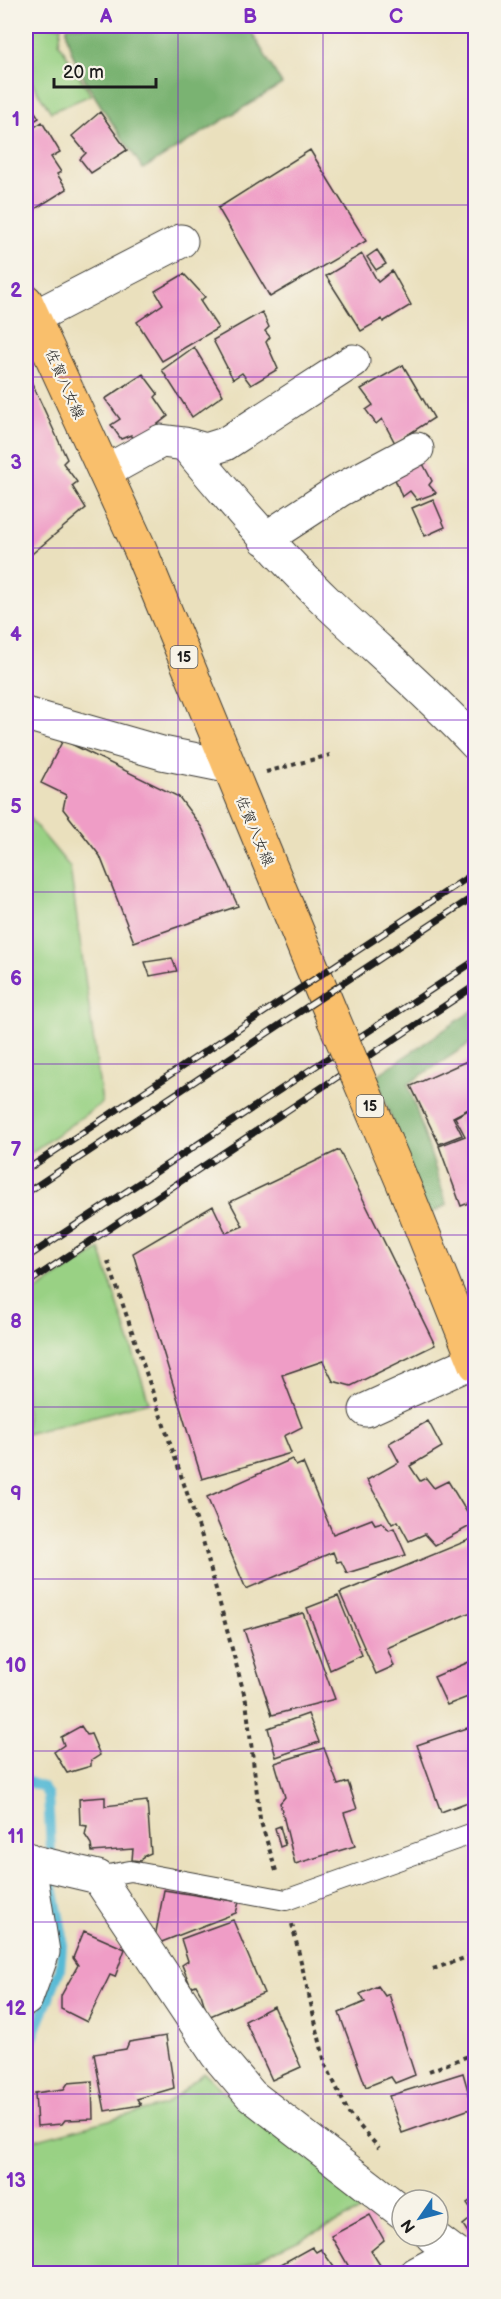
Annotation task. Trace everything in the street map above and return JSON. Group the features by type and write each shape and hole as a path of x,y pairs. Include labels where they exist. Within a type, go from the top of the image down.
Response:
{"main road":[{"name":"佐賀八女線","path":"30,309 140,549 408,1195 475,1363"}],"street":[{"path":"30,309 182,241"},
{"path":"105,472 161,441 206,450 225,444 353,361"},
{"path":"185,444 266,539 328,603 436,701 476,744"},
{"path":"266,539 340,490 417,449"},
{"path":"26,714 231,773"},
{"path":"366,1410 475,1363"},
{"path":"26,1999 43,1952 27,1860 98,1877 217,2055 251,2095 390,2203"},
{"path":"416,2274 454,2253"}],"lane":[{"path":"98,1877 130,1871 286,1900 476,1832"}],"path":[{"path":"231,773 330,755"},
{"path":"108,1261 202,1537 246,1701 260,1819 286,1900 325,2063 350,2114 383,2153"},
{"path":"433,1969 476,1954"},
{"path":"429,2071 476,2054"}],"green space":[{"path":"26,26 62,26 59,43 91,95 51,112 26,74"},
{"path":"67,26 248,26 282,84 143,169 84,78 68,40"},
{"path":"26,814 70,867 102,1103 26,1156"},
{"path":"475,1009 475,1040 408,1084 447,1205 427,1215 376,1076"},
{"path":"100,1249 149,1402 26,1434 26,1297"},
{"path":"204,2073 241,2108 375,2204 230,2273 26,2273 26,2152 30,2141 165,2105"}],"building":[{"path":"26,98 39,118 26,126"},
{"path":"100,112 127,150 91,173 80,159 86,153 72,136"},
{"path":"42,122 60,152 51,157 61,172 57,174 67,189 35,209 26,196 26,133"},
{"path":"310,150 366,241 270,297 218,208"},
{"path":"377,250 386,264 376,270 367,257"},
{"path":"362,254 378,282 392,271 411,305 383,322 382,319 361,331 326,276"},
{"path":"184,274 205,297 200,301 218,328 162,361 137,322 163,304 155,291"},
{"path":"262,312 269,327 265,331 270,337 266,342 278,369 251,385 242,373 233,379 213,340"},
{"path":"194,347 223,395 192,417 162,370"},
{"path":"403,365 434,418 395,443 382,419 376,424 366,410 373,405 361,389"},
{"path":"143,374 158,394 155,397 168,416 136,441 131,435 121,439 111,425 120,419 105,399"},
{"path":"30,379 67,459 63,463 77,482 72,486 86,508 26,559 26,381"},
{"path":"421,460 432,481 429,485 436,493 417,500 410,491 402,497 393,474"},
{"path":"433,499 445,527 425,536 412,508"},
{"path":"63,740 179,797 202,828 238,906 134,942 100,856 63,809 66,795 41,783"},
{"path":"172,958 177,971 150,976 145,962"},
{"path":"476,1057 476,1105 453,1117 462,1135 439,1144 411,1086"},
{"path":"476,1106 476,1200 461,1206 439,1146 465,1136 455,1117"},
{"path":"339,1150 435,1345 351,1386 333,1381 323,1361 282,1375 302,1427 284,1436 291,1453 202,1479 133,1253 213,1206 226,1233 243,1226 230,1202"},
{"path":"476,1243 476,1259 475,1259 470,1245"},
{"path":"428,1421 442,1447 410,1466 420,1481 426,1478 434,1488 448,1481 474,1524 435,1545 425,1534 409,1541 398,1521 392,1524 367,1480 399,1462 389,1443"},
{"path":"292,1459 296,1466 303,1463 333,1534 372,1519 375,1524 382,1522 389,1530 394,1528 406,1555 347,1573 341,1561 337,1562 333,1552 246,1589 207,1497"},
{"path":"476,1537 476,1610 387,1648 394,1666 376,1674 340,1593"},
{"path":"338,1596 362,1655 330,1670 307,1608"},
{"path":"303,1613 335,1699 272,1715 244,1630"},
{"path":"476,1659 476,1694 447,1705 434,1677"},
{"path":"308,1714 319,1742 276,1757 268,1728"},
{"path":"476,1725 476,1799 441,1812 417,1745"},
{"path":"81,1726 87,1735 91,1734 100,1755 91,1761 91,1766 67,1773 54,1752 64,1745 61,1737"},
{"path":"324,1748 338,1785 348,1782 357,1809 344,1813 355,1846 295,1864 280,1803 285,1797 275,1763"},
{"path":"105,1797 105,1806 147,1801 151,1853 144,1856 141,1861 132,1860 133,1849 92,1852 91,1844 85,1835 87,1826 80,1825 79,1799"},
{"path":"280,1826 285,1845 280,1847 275,1828"},
{"path":"164,1890 239,1902 236,1913 159,1943 155,1937"},
{"path":"233,1920 264,1993 208,2017 201,1994 196,1985 191,1987 182,1965 188,1961 181,1939"},
{"path":"84,1931 125,1949 115,1977 110,1975 87,2022 61,2009 61,1996 78,1965 73,1958"},
{"path":"378,1986 385,1996 389,1994 415,2075 395,2083 391,2077 366,2087 339,2013 365,2002 360,1994"},
{"path":"274,2006 301,2067 272,2080 245,2021"},
{"path":"166,2036 174,2088 137,2099 141,2105 105,2111 94,2054 126,2049 129,2042"},
{"path":"463,2073 473,2108 402,2133 389,2096"},
{"path":"92,2081 93,2119 65,2120 62,2124 37,2126 35,2093 64,2089 68,2083"},
{"path":"476,2197 476,2216 467,2203"},
{"path":"370,2215 384,2240 371,2251 382,2268 372,2274 353,2274 331,2236"},
{"path":"473,2217 476,2234 471,2237 463,2225"},
{"path":"312,2247 316,2252 321,2249 339,2274 274,2274 272,2269"}],"waterway":[{"path":"26,1781 42,1787 48,1795 53,1887 63,1936 60,1970 26,2056"},
{"path":"26,2067 26,2123"}],"railway":[{"path":"26,1170 476,872"},
{"path":"26,1193 476,895"},
{"path":"26,1258 476,960"},
{"path":"26,1284 476,985"}]}
